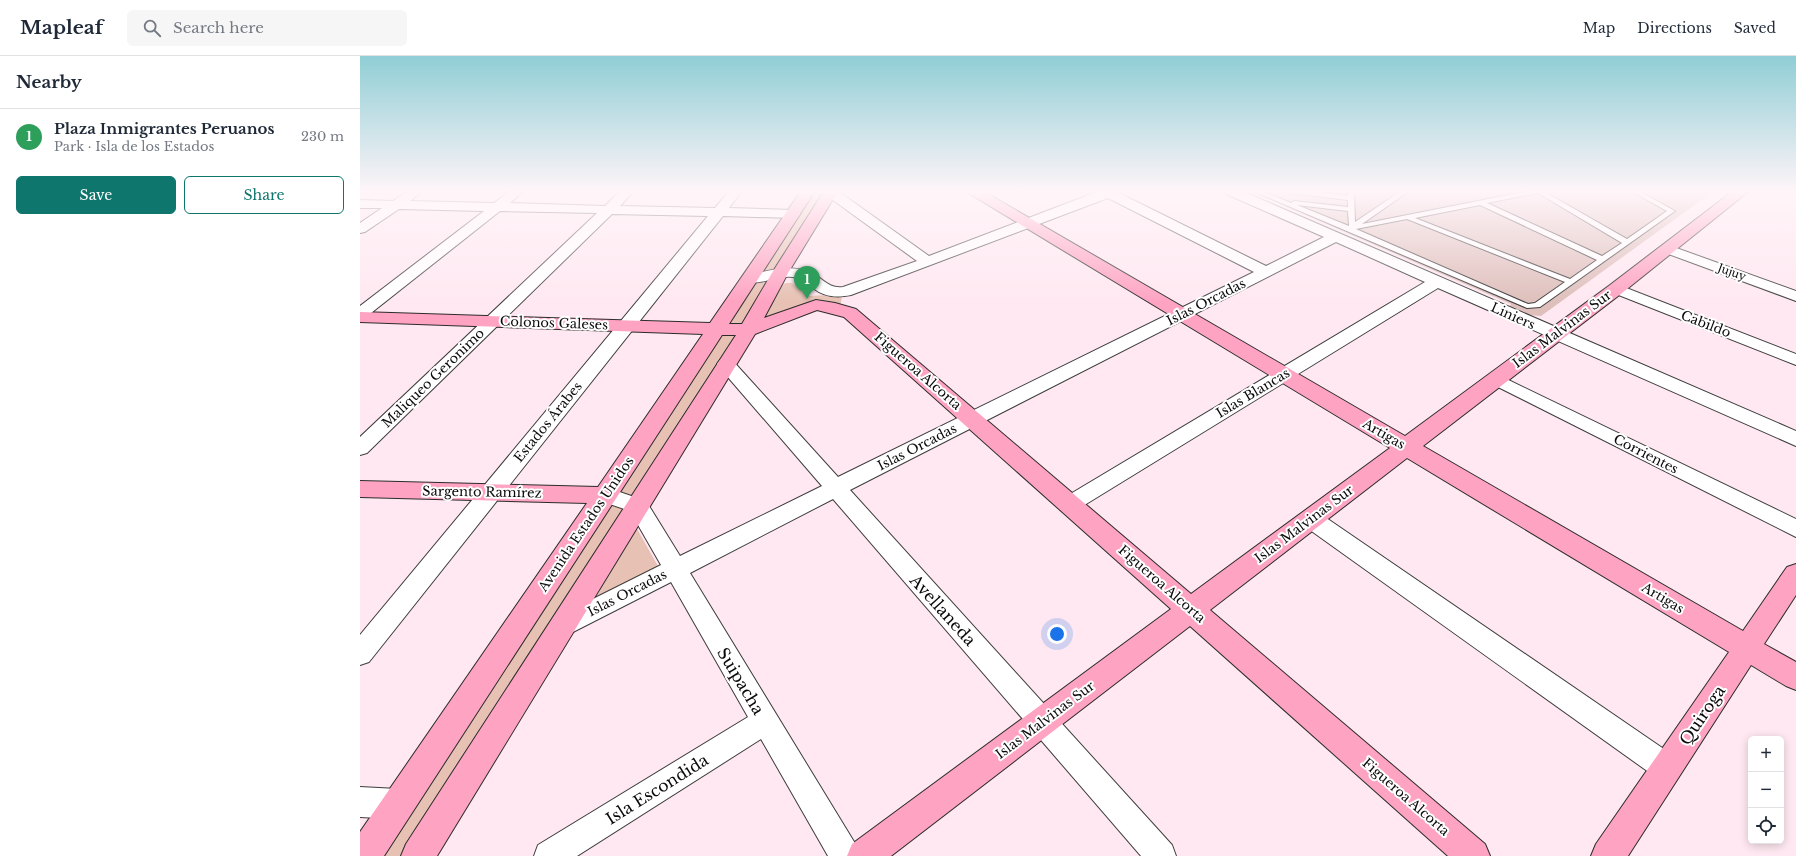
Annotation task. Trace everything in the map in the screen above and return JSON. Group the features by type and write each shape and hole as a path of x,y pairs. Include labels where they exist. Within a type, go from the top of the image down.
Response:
{"street":[{"path":"360,316 471,228"},
{"name":"Maliqueo Geronimo","path":"360,448 590,228"},
{"name":"Estados Árabes","path":"360,654 706,228"},
{"name":"Avenida Estados Unidos","path":"364,856 784,228"},
{"path":"418,856 748,330 780,273 808,228"},
{"path":"881,228 928,262"},
{"path":"751,279 780,273 802,274 824,289 841,292 858,289 1017,228"},
{"name":"Artigas","path":"1035,228 1796,677"},
{"path":"1180,228 1266,272"},
{"name":"Liniers","path":"1337,228 1345,231 1436,282 1796,439"},
{"name":"Islas Malvinas Sur","path":"864,856 1694,228"},
{"name":"Islas Orcadas","path":"562,626 1345,231"},
{"name":"Jujuy","path":"1668,249 1796,296"},
{"name":"Islas Blancas","path":"1070,504 1436,282"},
{"path":"850,313 847,308 847,301 851,294 858,289"},
{"name":"Cabildo","path":"1616,289 1796,360"},
{"path":"748,330 816,305 835,308 850,313"},
{"name":"Figueroa Alcorta","path":"850,313 1473,856"},
{"name":"Colonos Galeses","path":"360,316 748,330"},
{"name":"Avellaneda","path":"726,364 1161,856"},
{"name":"Corrientes","path":"1496,379 1796,529"},
{"name":"Sargento Ramírez","path":"360,489 605,495"},
{"path":"605,495 638,506"},
{"name":"Suipacha","path":"638,506 845,856"},
{"path":"1311,519 1667,768"},
{"name":"Quiroga","path":"1608,856 1796,574"},
{"name":"Isla Escondida","path":"549,856 765,722"},
{"path":"360,802 398,804"}],"lane":[{"path":"1339,228 1527,306 1537,305 1646,228"},
{"path":"1345,231 1349,228"},
{"path":"1345,231 1357,228"},
{"path":"1436,228 1571,282"},
{"path":"1537,228 1602,259"},
{"path":"1602,228 1626,242"}],"shaded area":[{"path":"783,228 808,228 418,856 364,856"},
{"path":"1336,228 1662,228 1541,316 1529,315 1509,307 1511,304"},
{"path":"792,283 808,296 846,294 842,297 840,307 817,301 771,317 763,316 782,285"},
{"path":"636,527 659,568 594,601"}],"place":[{"name":"Plaza Inmigrantes Peruanos","path":"807,299"}]}
